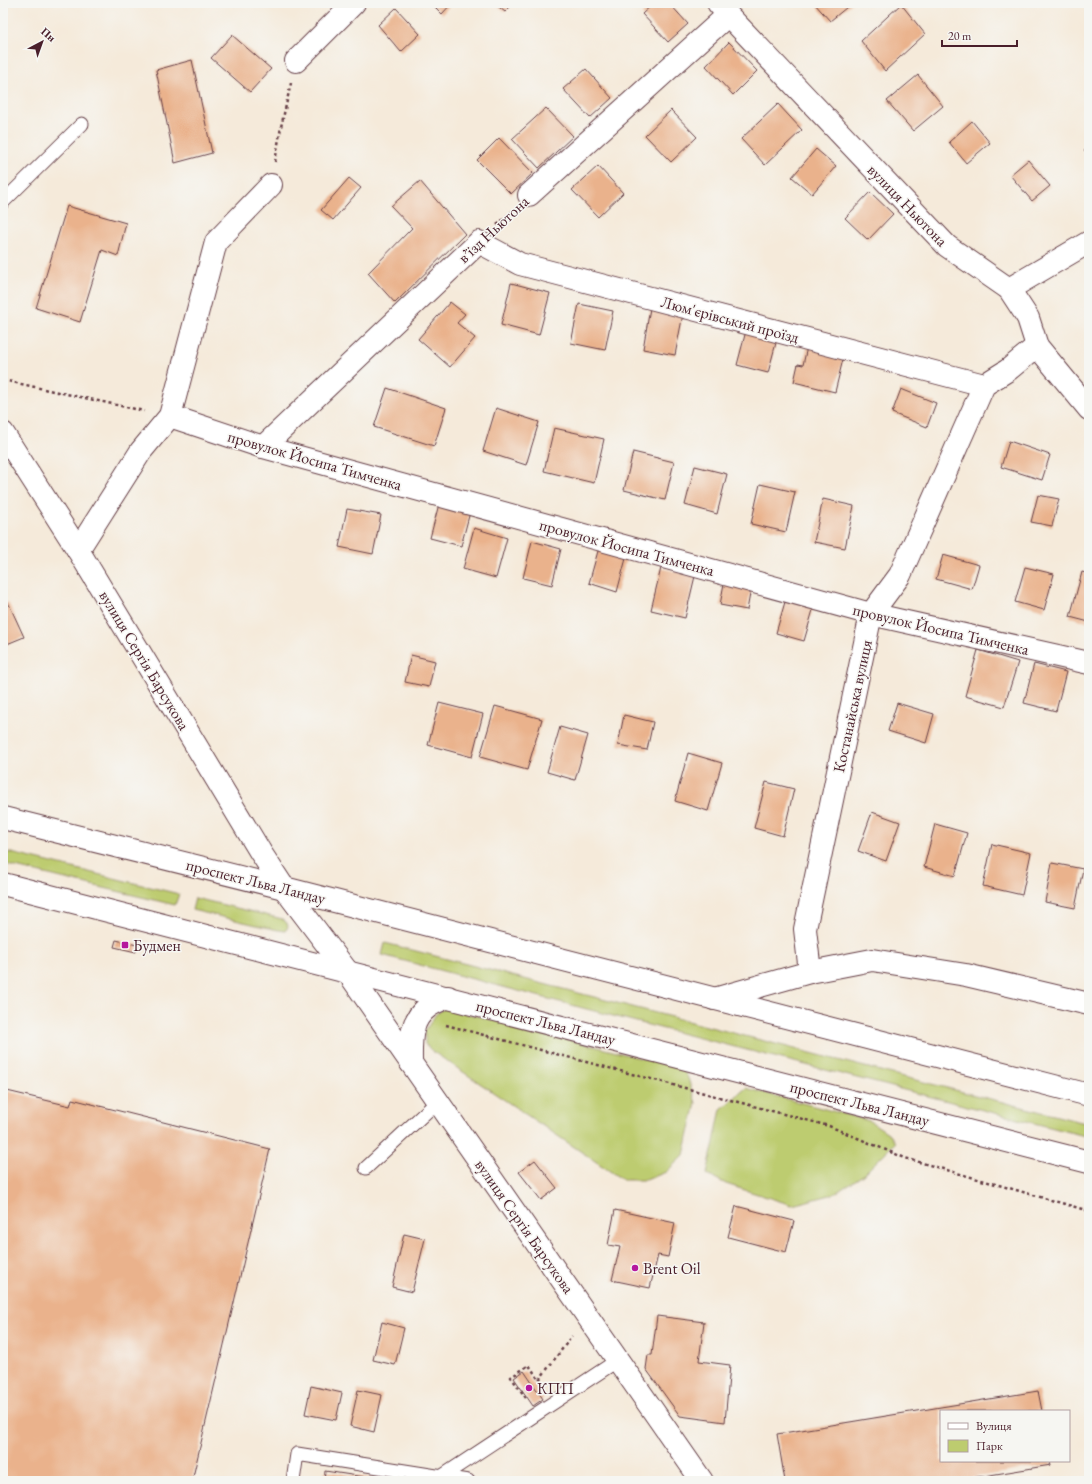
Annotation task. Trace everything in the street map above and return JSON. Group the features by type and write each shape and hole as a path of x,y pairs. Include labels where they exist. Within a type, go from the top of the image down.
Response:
{"street":[{"path":"296,61 354,3"},
{"name":"в’їзд Ньютона","path":"529,196 723,9"},
{"name":"вулиця Ньютона","path":"723,9 947,246 1009,289 1028,318 1037,346 1089,408"},
{"path":"78,550 141,451 170,416 216,242 271,185"},
{"name":"в’їзд Ньютона","path":"263,447 479,242"},
{"name":"Люм'єрівський проїзд","path":"479,242 520,264 984,385"},
{"path":"1009,289 1089,242"},
{"path":"984,385 1008,370 1037,346"},
{"name":"Костанайська вулиця","path":"810,972 805,929 871,614 900,574 984,385"},
{"name":"провулок Йосипа Тимченка","path":"170,416 263,447 871,614 1089,663"},
{"name":"вулиця Сергія Барсукова","path":"3,433 78,550 261,853 284,888 347,971 702,1481"},
{"name":"проспект Льва Ландау","path":"3,818 284,888 1089,1095"},
{"name":"проспект Льва Ландау","path":"3,884 1089,1162"},
{"path":"714,998 810,972 872,960 966,975 1089,1004"},
{"path":"411,1062 411,1035 416,1018 428,1008 448,997"}],"lane":[{"path":"3,202 82,124"},
{"path":"366,1168 438,1101"},
{"path":"441,1477 618,1360"},
{"path":"293,1481 297,1454 468,1481"}],"path":[{"path":"271,185 281,127 296,61"},
{"name":"в’їзд Ньютона","path":"479,242 529,196"},
{"path":"3,380 170,416"},
{"path":"440,1023 829,1126 905,1158 1089,1211"},
{"path":"528,1401 511,1377 529,1365 539,1380 573,1336 568,1330"}],"green space":[{"path":"3,851 179,894 175,905 3,864"},
{"path":"195,898 282,919 287,923 288,927 285,931 278,930 192,910"},
{"path":"385,943 1089,1124 1089,1137 613,1016 382,955"},
{"path":"445,1008 683,1069 688,1078 696,1103 684,1155 666,1172 646,1180 623,1180 432,1051 425,1044 425,1031 436,1014"},
{"path":"746,1088 870,1121 891,1135 895,1143 863,1175 834,1194 792,1205 726,1184 707,1174 721,1109"}],"building":[{"path":"431,3 452,3 442,14"},
{"path":"494,3 514,3 505,12"},
{"path":"654,3 669,3 688,24 668,42 642,14"},
{"path":"814,3 852,3 830,21"},
{"path":"901,4 925,34 885,71 861,41"},
{"path":"396,8 420,34 401,52 378,25"},
{"path":"232,35 271,69 250,92 211,58"},
{"path":"729,42 757,71 733,95 706,66"},
{"path":"192,60 212,153 175,163 156,70"},
{"path":"586,69 612,98 590,118 563,89"},
{"path":"918,75 943,106 913,131 887,101"},
{"path":"778,104 802,130 765,165 741,139"},
{"path":"546,108 573,136 539,168 512,139"},
{"path":"671,110 697,137 671,162 645,135"},
{"path":"972,121 990,143 966,163 949,142"},
{"path":"499,138 533,173 511,194 477,160"},
{"path":"1089,146 1089,156 1084,151"},
{"path":"816,149 836,166 812,194 792,177"},
{"path":"1028,160 1050,186 1032,201 1010,175"},
{"path":"598,166 623,193 598,217 572,190"},
{"path":"349,178 361,188 333,220 321,210"},
{"path":"420,181 465,234 395,303 368,273 412,228 391,206"},
{"path":"870,192 893,214 868,240 845,218"},
{"path":"67,206 126,223 118,256 102,250 80,322 36,308"},
{"path":"511,283 550,293 539,335 501,325"},
{"path":"450,302 465,314 457,323 475,338 450,367 418,339"},
{"path":"579,304 613,311 605,350 571,343"},
{"path":"650,308 683,314 675,355 643,349"},
{"path":"746,331 777,339 768,373 737,365"},
{"path":"807,347 844,355 835,392 794,382 798,364 803,365"},
{"path":"387,388 446,408 434,446 374,427"},
{"path":"901,389 936,403 927,427 892,413"},
{"path":"496,408 539,422 526,465 483,451"},
{"path":"554,428 604,439 594,483 544,471"},
{"path":"1009,441 1050,455 1042,480 1001,467"},
{"path":"633,452 674,462 665,500 624,490"},
{"path":"695,466 727,474 717,514 685,505"},
{"path":"760,484 795,492 786,532 751,524"},
{"path":"1038,495 1059,499 1052,526 1031,522"},
{"path":"823,499 854,506 845,548 814,542"},
{"path":"439,504 470,512 461,546 430,538"},
{"path":"347,509 381,515 373,554 339,547"},
{"path":"474,528 507,538 496,578 463,569"},
{"path":"532,541 561,549 552,585 523,578"},
{"path":"600,544 628,551 617,592 589,583"},
{"path":"943,555 979,565 972,589 936,579"},
{"path":"1025,567 1054,574 1044,610 1015,602"},
{"path":"661,568 695,576 685,618 651,610"},
{"path":"1082,572 1089,574 1089,622 1070,617"},
{"path":"725,578 752,583 747,610 720,605"},
{"path":"787,595 815,603 804,641 776,633"},
{"path":"8,602 24,637 7,644 3,637 3,605"},
{"path":"978,650 1018,662 1004,707 965,696"},
{"path":"411,655 435,661 429,687 405,682"},
{"path":"1034,664 1066,672 1056,711 1024,703"},
{"path":"439,703 483,714 472,757 428,745"},
{"path":"897,703 934,714 926,743 888,731"},
{"path":"495,706 542,719 527,770 480,757"},
{"path":"624,715 653,722 647,750 618,745"},
{"path":"560,727 588,735 575,780 547,772"},
{"path":"688,753 722,763 708,811 675,801"},
{"path":"766,782 794,789 783,836 754,828"},
{"path":"872,812 900,822 886,861 858,851"},
{"path":"935,824 967,833 955,876 924,867"},
{"path":"992,844 1031,853 1022,895 983,886"},
{"path":"1052,863 1083,869 1075,908 1045,902"},
{"path":"116,940 137,945 136,952 114,947"},
{"path":"7,1091 70,1106 72,1099 270,1149 192,1481 3,1481 3,1106"},
{"path":"535,1160 557,1188 541,1200 519,1172"},
{"path":"736,1206 794,1221 786,1252 728,1237"},
{"path":"615,1210 675,1223 668,1257 658,1255 650,1288 612,1280 620,1247 608,1245"},
{"path":"404,1234 425,1239 412,1292 392,1287"},
{"path":"657,1316 704,1322 699,1361 730,1365 725,1422 680,1416 646,1369 648,1355 652,1355"},
{"path":"382,1322 404,1328 395,1365 373,1360"},
{"name":"КПП","path":"524,1371 543,1399 533,1406 514,1378"},
{"path":"311,1386 342,1393 336,1420 305,1414"},
{"path":"358,1390 382,1395 374,1432 350,1426"},
{"path":"1038,1391 1042,1410 940,1410 940,1462 1050,1462 1051,1465 953,1481 785,1481 777,1434"},
{"path":"325,1471 384,1480 384,1481 324,1481"}],"place":[{"name":"Будмен","path":"125,945"},
{"name":"Brent Oil","path":"635,1268"},
{"name":"КПП","path":"529,1388"}]}
